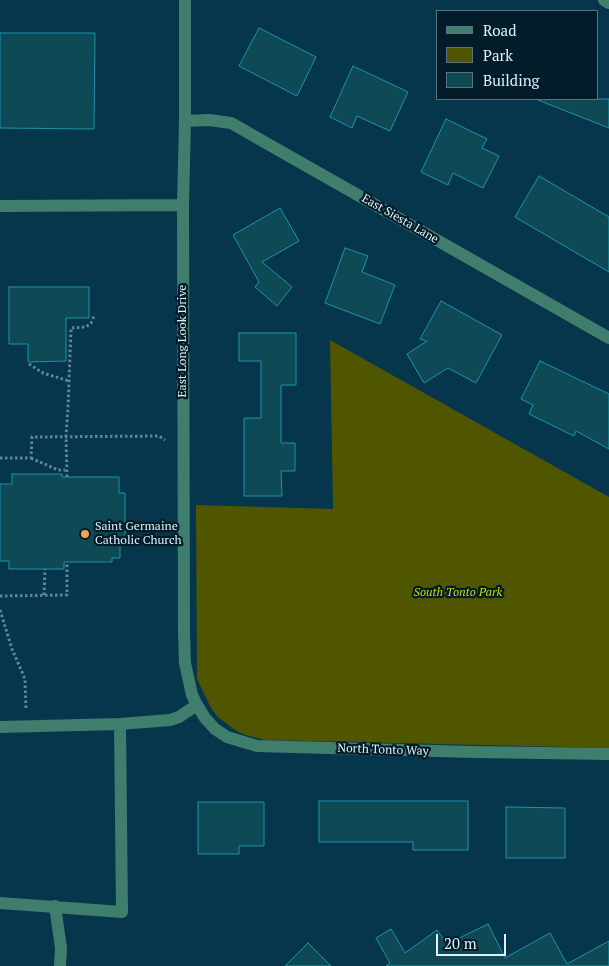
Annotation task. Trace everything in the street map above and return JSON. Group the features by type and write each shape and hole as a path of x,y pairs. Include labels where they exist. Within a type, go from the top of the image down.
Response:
{"street":[{"name":"East Long Look Drive","path":"185,0 183,586 185,663 188,682"},
{"path":"604,0 609,3"},
{"name":"East Siesta Lane","path":"185,121 209,120 231,124 609,338"},
{"path":"0,206 183,205"},
{"name":"North Tonto Way","path":"188,682 196,705 215,729 227,738 257,746 609,754"},
{"path":"0,727 120,724 170,720 179,717 196,705"},
{"path":"0,903 122,912 120,724"},
{"path":"55,906 61,948 60,966"}],"path":[{"path":"67,477 66,436 71,328 86,327 91,323 94,316"},
{"path":"29,364 43,373 69,381"},
{"path":"31,458 32,437 159,436 164,439 167,447"},
{"path":"0,458 31,458 58,470 66,470"},
{"path":"0,596 67,595 68,562"},
{"path":"44,595 45,569"},
{"path":"0,610 12,649 25,679 27,726"}],"green space":[{"name":"South Tonto Park","path":"330,340 609,497 609,748 266,740 245,735 235,730 218,717 211,708 197,679 196,505 333,509"}],"building":[{"path":"259,28 316,57 297,96 239,66"},
{"path":"0,33 95,33 94,129 0,128"},
{"path":"353,66 408,92 390,131 357,116 352,128 330,117"},
{"path":"609,99 609,128 538,100"},
{"path":"446,119 487,139 482,148 499,156 483,188 453,173 448,185 421,172"},
{"path":"539,176 609,217 609,272 515,217"},
{"path":"280,208 299,241 262,262 292,287 277,306 255,287 259,282 233,235"},
{"path":"345,248 368,256 362,272 395,285 380,324 325,303"},
{"path":"9,287 89,287 89,318 66,318 66,361 28,362 28,344 9,344"},
{"path":"441,301 502,335 476,383 448,368 424,383 407,354 427,341 420,339"},
{"path":"239,333 296,333 296,385 281,385 281,443 295,443 295,471 281,471 282,496 244,496 244,418 261,418 261,361 239,361"},
{"path":"540,361 609,394 609,449 576,431 574,436 529,414 533,405 521,399"},
{"path":"12,474 62,474 62,477 119,477 119,493 125,493 125,544 120,544 120,558 112,558 112,562 64,562 64,569 9,569 9,561 0,561 0,484 12,484"},
{"path":"319,801 468,801 468,850 413,850 413,842 319,842"},
{"path":"198,802 264,802 264,846 239,846 239,854 198,854"},
{"path":"506,807 565,808 565,858 506,858"},
{"path":"488,924 505,958 550,933 567,964 609,941 609,966 386,966 390,963 376,938 391,929 405,953 437,930 447,944"},
{"path":"308,943 331,966 285,966"}],"place":[{"name":"Saint Germaine Catholic Church","path":"85,534"}]}
